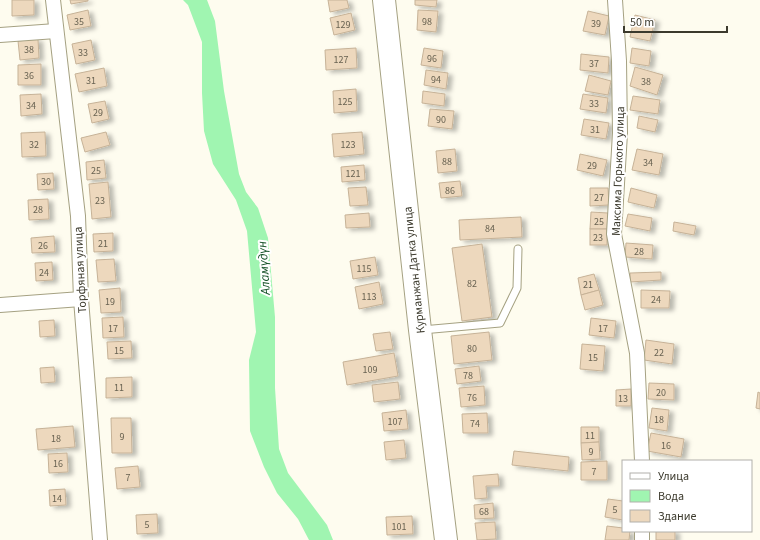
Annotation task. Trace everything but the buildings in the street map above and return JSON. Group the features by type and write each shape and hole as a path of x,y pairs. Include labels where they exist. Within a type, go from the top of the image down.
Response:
{"main road":[{"name":"Курманжан Датка улица","path":"384,0 420,330 446,540"}],"street":[{"name":"Торфяная улица","path":"53,0 78,216 81,298 100,540"},
{"name":"Максима Горького улица","path":"615,0 619,61 620,133 614,234 637,353 642,460"},
{"path":"0,35 56,31"},
{"path":"0,305 81,298"}],"lane":[{"path":"420,330 500,323 517,288 518,249"}],"water":[{"name":"Аламүдүн","path":"183,0 207,0 215,21 224,91 239,174 246,192 258,208 268,238 275,317 275,388 279,449 288,473 327,525 333,540 309,540 298,519 277,493 264,467 250,431 249,360 256,332 247,231 236,200 213,164 204,131 202,42 188,5"}]}
